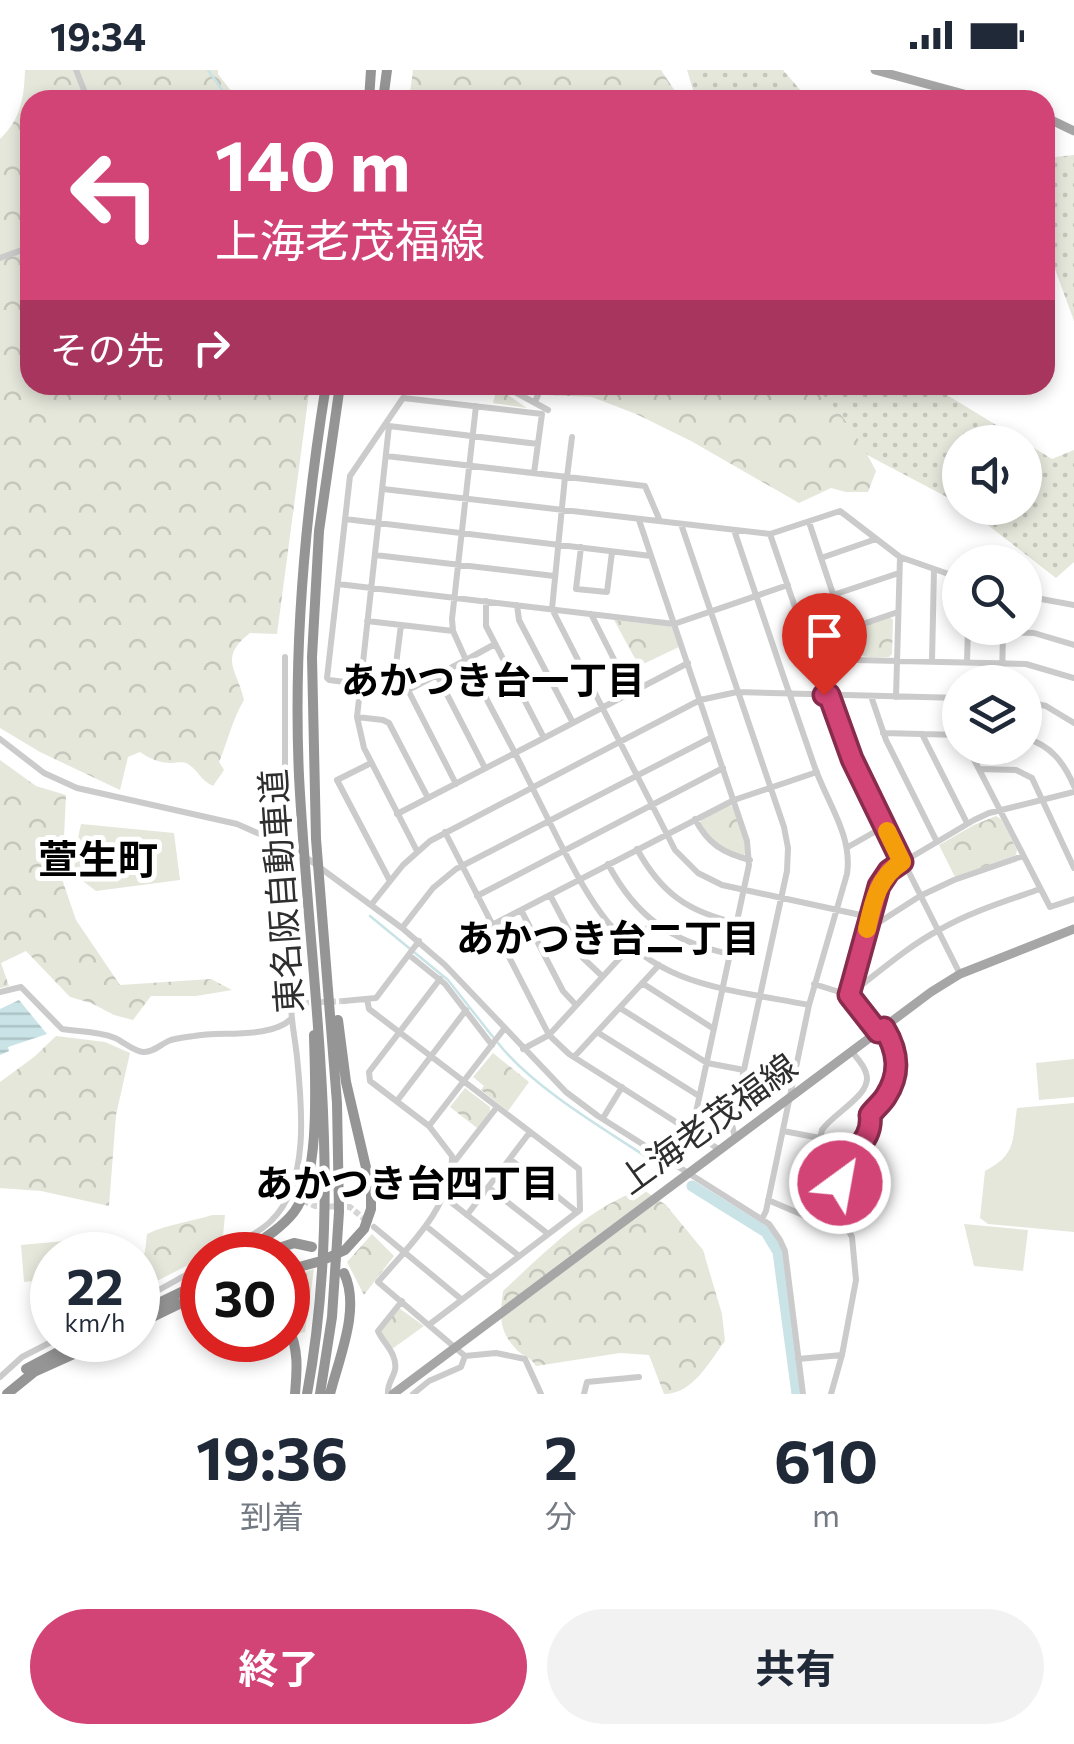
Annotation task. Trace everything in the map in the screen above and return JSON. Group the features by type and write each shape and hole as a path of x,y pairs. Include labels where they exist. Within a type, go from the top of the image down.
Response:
{"highway":[{"name":"東名阪自動車道","path":"307,1394 320,1314 326,1212 323,1086 303,833 298,623 306,528 325,395"},
{"name":"東名阪自動車道","path":"320,1394 332,1317 339,1212 337,1103 316,839 314,594 339,395"},
{"path":"273,1232 293,1213 308,1179 314,1111 312,934"},
{"path":"310,1264 345,1250 369,1220 372,1199 346,1082 324,935"},
{"path":"330,1394 350,1315 351,1292 344,1273"},
{"path":"0,1393 24,1370 39,1362"},
{"path":"8,1394 34,1372 56,1362"},
{"path":"295,1394 297,1362"}],"main road":[{"path":"875,70 949,90"},
{"name":"上海老茂福線","path":"389,1392 456,1348 931,992 960,974 1074,929"}],"street":[{"path":"522,395 548,410"},
{"path":"530,413 538,395"},
{"path":"495,644 408,690 326,678 350,476 403,398 542,414 534,473"},
{"path":"476,406 453,631 578,879 606,921 631,946 659,965 723,987 809,1004"},
{"path":"387,425 538,444"},
{"path":"387,425 356,717 371,763 417,851"},
{"path":"572,438 552,609 666,834 680,856 698,873 722,886 870,917"},
{"path":"386,456 645,486 660,522"},
{"path":"382,489 770,534 840,512 900,556 942,572"},
{"path":"345,518 652,556"},
{"path":"639,520 734,800 750,860 692,1131"},
{"path":"808,522 855,660"},
{"path":"680,524 788,848 787,871 732,1125 736,1140"},
{"path":"734,530 817,772 848,847 847,874 809,1004 762,1219"},
{"path":"770,534 852,759 960,974"},
{"path":"820,558 877,539"},
{"path":"581,547 576,589 606,592 612,552"},
{"path":"375,555 554,576"},
{"path":"896,696 900,556"},
{"path":"932,662 934,570"},
{"path":"833,596 899,573"},
{"path":"337,584 674,624 788,585"},
{"path":"1042,599 1074,605"},
{"path":"486,602 486,626 544,738"},
{"path":"517,605 519,620 573,723"},
{"path":"844,630 898,612"},
{"path":"591,614 631,693"},
{"path":"367,621 453,631"},
{"path":"393,688 401,625"},
{"path":"1042,635 1074,645"},
{"path":"967,662 968,645"},
{"path":"1002,663 1003,645"},
{"path":"278,840 285,772 285,658"},
{"path":"812,658 1034,665 1074,678"},
{"path":"398,814 688,663"},
{"path":"437,675 485,768"},
{"path":"408,690 456,784"},
{"path":"372,906 417,851 445,832 700,700 737,692 942,697"},
{"path":"871,696 883,733 937,842"},
{"path":"1042,706 1074,723"},
{"path":"356,717 388,723 428,798"},
{"path":"883,733 942,735"},
{"path":"922,734 967,824"},
{"path":"402,928 433,888 462,866 712,737"},
{"path":"0,740 44,772 77,788 237,824 296,850 402,928 413,949 494,1041"},
{"path":"849,995 870,917 889,871 967,824 1000,810 1074,789 1056,755 1042,744"},
{"path":"371,763 337,780 390,882"},
{"path":"977,765 1050,907 1074,899"},
{"path":"477,896 722,768"},
{"path":"979,769 1011,770 1035,782 1074,868"},
{"path":"492,924 734,800 817,772"},
{"path":"695,819 719,849 750,860"},
{"path":"848,847 884,826"},
{"path":"445,832 549,1035 574,1057 722,1150"},
{"path":"636,850 670,894 696,910 737,923"},
{"path":"866,931 920,896 1023,856"},
{"path":"608,864 628,896 653,922 688,943 730,954"},
{"path":"849,995 938,930 1040,888"},
{"path":"550,894 584,961 602,976"},
{"path":"520,910 562,991 576,1006"},
{"path":"523,1049 549,1035 653,922"},
{"path":"344,1001 376,998 413,949"},
{"path":"413,949 445,965 566,1092 762,1219 777,1234 784,1251 803,1394"},
{"path":"574,1057 659,965"},
{"path":"440,979 369,1072 370,1080 430,1126 452,1156 443,1196 426,1226 378,1282 465,1356 496,1353 525,1359 541,1394"},
{"path":"642,983 714,1029"},
{"path":"814,984 849,995 891,1039 898,1070 885,1099 870,1115 871,1127 864,1145 851,1153 842,1168 836,1205 852,1237 856,1280 831,1394"},
{"path":"0,992 22,987 62,1030 91,1031 142,1052 182,1038 267,1032 290,1019"},
{"path":"368,999 370,1009 579,1169 580,1210 430,1324"},
{"path":"255,1232 268,1224 293,1195 301,1123 298,1062 290,1019 291,1002 302,1003"},
{"path":"620,1008 707,1063 744,1070"},
{"path":"396,1101 466,1010"},
{"path":"430,1126 504,1029"},
{"path":"597,1032 700,1096"},
{"path":"768,1200 804,1216 820,1138 828,1120 862,1093 867,1084 866,1072 852,1052"},
{"path":"602,1118 622,1087"},
{"path":"452,1165 497,1107"},
{"path":"783,1131 820,1138"},
{"path":"467,1215 530,1132"},
{"path":"510,1160 577,1212"},
{"path":"815,1160 842,1168"},
{"path":"488,1187 548,1234"},
{"path":"443,1196 518,1255"},
{"path":"426,1226 489,1277"},
{"path":"374,1228 461,1299"},
{"path":"389,1392 396,1365 378,1331 402,1301"},
{"path":"0,1377 30,1352"},
{"path":"798,1359 842,1355"},
{"path":"413,1394 430,1380 461,1367 465,1356"},
{"path":"584,1394 588,1382 639,1377"}],"green space":[{"path":"25,70 218,70 230,90 24,90"},
{"path":"413,70 661,70 674,90 410,90"},
{"path":"687,70 783,70 800,90 693,90"},
{"path":"20,108 20,395 309,395 277,634 250,633 232,657 244,700 219,762 224,770 213,786 188,764 151,759 140,752 128,757 120,790 0,728 0,139"},
{"path":"1074,155 1074,321 1055,269 1055,157"},
{"path":"495,395 508,395 527,408 493,403"},
{"path":"548,395 823,395 849,425 876,471 868,492 831,488 799,503 691,441 592,397"},
{"path":"818,395 947,395 996,425 942,425 942,494 852,447"},
{"path":"1074,450 1074,562 1056,578 1042,567 1042,545 1014,545 988,525 1042,525 1042,453 1052,459"},
{"path":"890,617 892,654 873,657 858,653 848,634 851,630"},
{"path":"614,620 670,626 679,647 639,666"},
{"path":"0,760 36,786 66,795 62,879 76,920 120,985 211,979 232,990 196,996 151,996 133,1020 70,997 26,951 1,963 9,986 0,988"},
{"path":"729,805 744,839 743,856 718,844 700,823"},
{"path":"996,816 1017,850 1016,855 955,877 939,845"},
{"path":"81,824 174,833 180,880 96,891 76,876 72,866"},
{"path":"56,1036 105,1042 130,1053 116,1115 109,1206 41,1191 0,1188 0,1082"},
{"path":"493,1053 529,1082 508,1111 481,1090 484,1086 473,1077"},
{"path":"1074,1059 1074,1097 1039,1100 1036,1063"},
{"path":"465,1088 490,1107 477,1128 450,1107"},
{"path":"1074,1103 1074,1232 988,1224 980,1218 985,1171 1008,1152 1017,1108"},
{"path":"642,1189 666,1205 703,1250 722,1314 725,1341 692,1383 674,1393 664,1394 649,1355 620,1353 536,1366 516,1349 503,1328 503,1291 586,1219"},
{"path":"225,1215 223,1232 180,1232 180,1269 160,1279 160,1232 152,1232"},
{"path":"964,1224 1028,1230 1023,1271 974,1266"},
{"path":"372,1234 394,1256 364,1295 347,1262"},
{"path":"30,1244 30,1281 24,1282 21,1245"},
{"path":"399,1308 424,1326 392,1349 381,1331"}],"water":[{"path":"19,1000 47,1034 8,1047 9,1051 0,1055 0,1009"}],"waterway":[{"path":"208,70 222,90"},
{"path":"370,916 448,980 493,1037"},
{"path":"498,1043 531,1077 667,1173"},
{"path":"692,1186 766,1232 778,1252 797,1394"}],"tunnel":[{"path":"303,1003 344,1001"},
{"path":"295,1197 315,1206 350,1207 369,1223"}],"slow traffic":[{"path":"867,929 879,886 889,871 902,862 887,831"}],"district":[{"name":"あかつき台一丁目","path":"493,681"},
{"name":"萱生町","path":"98,860"},
{"name":"あかつき台二丁目","path":"608,939"},
{"name":"あかつき台四丁目","path":"407,1184"}],"route":[{"path":"824,695 829,695 852,759 902,862 889,871 879,886 849,995 878,1032 884,1028 891,1039 898,1070 885,1099 870,1115 871,1127 864,1145 851,1153 842,1168 840,1183"}]}
